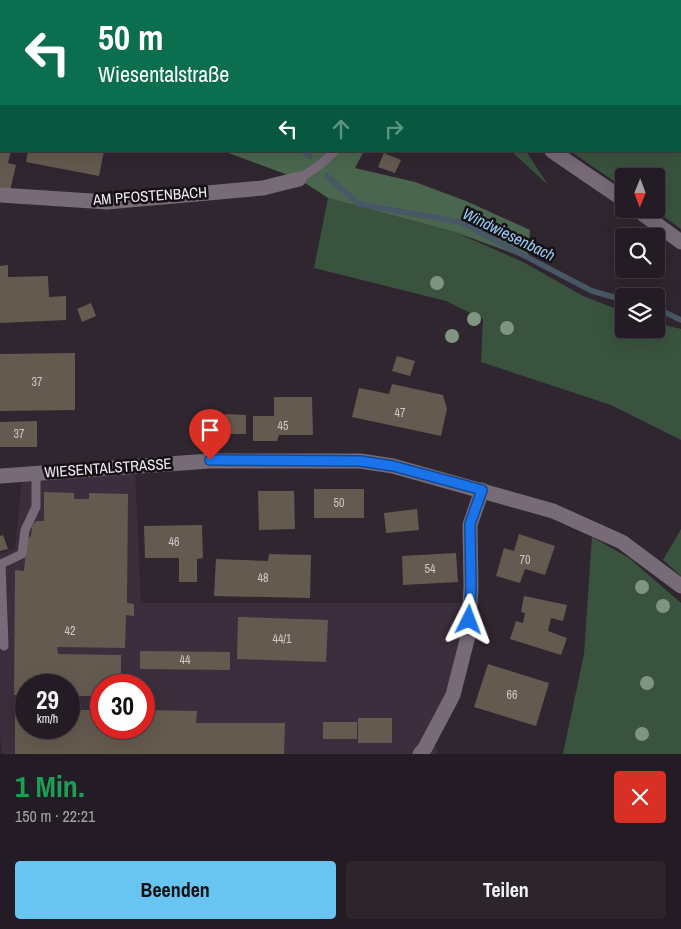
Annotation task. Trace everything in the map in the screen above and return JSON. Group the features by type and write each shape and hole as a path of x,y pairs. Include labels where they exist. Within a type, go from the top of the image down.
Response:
{"street":[{"path":"553,152 615,194"},
{"name":"AM PFOSTENBACH","path":"0,195 106,202 264,188 299,179"},
{"path":"648,218 681,242"},
{"name":"WIESENTALSTRASSE","path":"0,476 210,460 360,461 393,466 552,511 622,542 681,586"},
{"path":"420,754 453,695 468,636 471,587 470,524 482,490"}],"lane":[{"path":"299,179 321,164 334,152"},
{"path":"4,646 1,564 22,554 25,530 36,508 36,474"}],"shaded area":[{"path":"135,469 141,603 467,603 465,635 433,739 438,754 2,754 0,735 0,554 15,549 22,477"}],"green space":[{"path":"226,152 363,152 355,168 415,182 466,201 530,230 528,259 455,232 328,198 299,179"},
{"path":"512,152 527,152 548,185"},
{"path":"571,152 681,152 681,229 665,218 665,168 615,168 615,182"},
{"path":"328,198 455,232 523,262 583,296 615,308 615,338 665,338 665,325 681,329 681,440 611,405 481,362 483,319 446,301 314,268"},
{"path":"681,529 681,576 663,560"},
{"path":"592,537 629,558 681,603 681,754 563,754 584,654"}],"building":[{"path":"0,152 11,152 8,163 16,165 10,191 0,189"},
{"path":"28,152 104,152 99,176 26,162"},
{"path":"384,153 401,160 395,173 378,167"},
{"path":"8,265 8,277 48,276 49,297 66,296 66,320 0,323 0,266"},
{"path":"91,303 96,316 82,322 77,309"},
{"path":"75,353 75,410 0,411 0,354"},
{"path":"397,356 415,361 410,376 392,371"},
{"path":"392,384 443,395 447,409 441,436 352,417 359,388 389,394"},
{"path":"274,397 312,397 313,435 279,435 277,441 253,441 253,416 274,416"},
{"path":"225,414 246,415 246,434 224,434"},
{"path":"37,421 37,447 0,447 0,422"},
{"path":"314,489 364,489 364,518 314,518"},
{"path":"258,491 294,491 295,529 259,530"},
{"path":"44,492 74,493 74,499 89,499 89,493 128,494 127,603 134,604 134,616 126,615 125,648 57,647 58,654 121,655 121,674 90,674 90,696 80,696 80,674 15,674 14,695 15,570 24,571 27,539 31,536 32,526 36,521 44,521"},
{"path":"417,509 419,530 386,533 384,513"},
{"path":"202,525 203,558 197,559 197,582 179,582 179,558 145,558 144,526"},
{"path":"519,534 555,546 545,575 525,569 520,583 496,576 504,548 514,551"},
{"path":"3,535 8,549 0,551 0,536"},
{"path":"456,553 458,582 403,585 402,556"},
{"path":"269,554 311,555 310,598 214,596 216,559 268,561"},
{"path":"524,596 567,605 563,621 551,618 548,631 567,638 561,655 510,639 516,621 523,623 525,613 521,612"},
{"path":"238,617 328,620 326,662 237,659"},
{"path":"140,651 230,652 230,670 140,669"},
{"path":"488,664 549,683 536,726 474,707"},
{"path":"80,710 90,710 90,739 155,739 155,710 197,711 196,723 285,723 284,754 15,754 15,739 80,739"},
{"path":"358,718 392,718 392,743 358,743"},
{"path":"323,722 357,722 357,739 323,739"}],"waterway":[{"name":"Windwiesenbach","path":"304,152 310,156"},
{"name":"Windwiesenbach","path":"327,176 359,204 460,222 592,291 615,297"},
{"name":"Windwiesenbach","path":"665,312 681,320"}],"route":[{"path":"210,460 360,461 393,466 482,490 470,524 471,587 469,620"}]}
